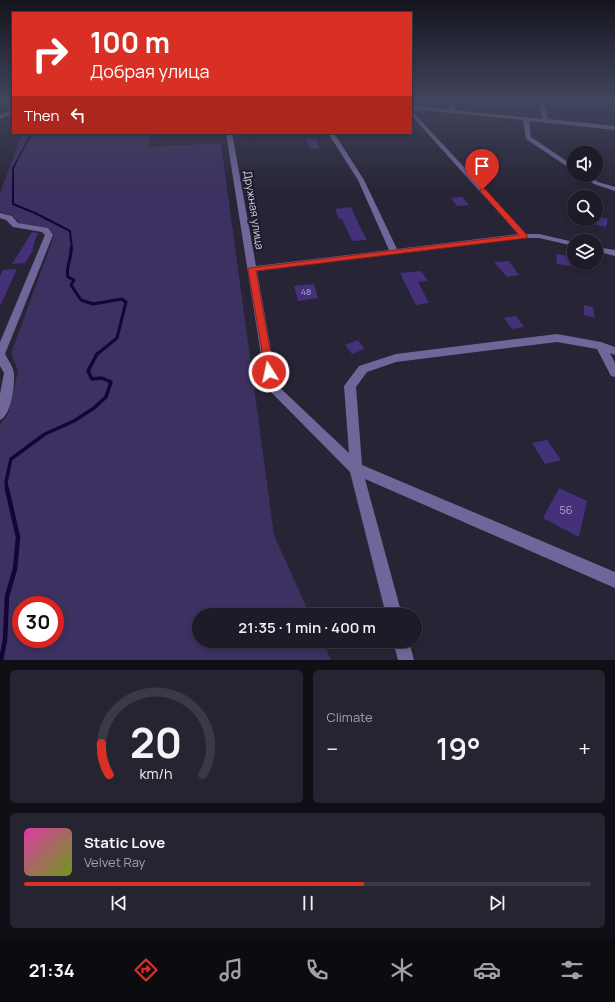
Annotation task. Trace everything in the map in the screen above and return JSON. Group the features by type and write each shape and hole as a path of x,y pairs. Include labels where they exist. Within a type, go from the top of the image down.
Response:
{"street":[{"path":"428,131 524,236"},
{"path":"527,131 528,138 567,163"},
{"name":"Дружная улица","path":"229,134 272,387 356,469"},
{"path":"332,134 361,180 394,252"},
{"path":"594,182 615,189"},
{"path":"0,215 9,218 16,225 45,230 49,235 0,354 9,374 3,411 0,415"},
{"path":"252,269 524,236 539,236 567,242"},
{"path":"603,250 615,253"},
{"path":"392,608 356,469 350,386 363,368 396,358 557,338 601,346 615,351"},
{"path":"601,346 615,373"},
{"path":"356,469 615,580"},
{"path":"403,648 406,660"}],"shaded area":[{"path":"22,134 151,134 147,147 221,143 274,535 307,608 192,608 192,648 325,648 331,660 0,660 0,425 8,414 18,371 11,353 54,236 48,228 20,223 13,216 0,212 0,193"}],"building":[{"path":"306,139 316,139 319,148 311,149"},
{"path":"462,197 469,205 457,206 451,198"},
{"path":"351,207 367,240 352,241 342,219 339,219 335,209"},
{"path":"603,218 608,219 606,227 601,226 603,226"},
{"path":"32,232 38,233 32,249 34,249 25,263 12,264"},
{"path":"556,254 567,256 567,266 557,264"},
{"path":"509,261 519,275 507,277 494,262"},
{"path":"17,269 0,306 0,276 3,270"},
{"path":"421,271 428,281 418,282 429,303 416,305 400,273"},
{"path":"314,284 318,298 298,301 294,286"},
{"path":"584,305 593,307 595,318 584,315"},
{"path":"516,316 524,327 512,329 504,318"},
{"path":"358,340 364,349 352,354 345,345"},
{"path":"547,440 561,460 545,464 532,443"},
{"path":"559,488 587,501 579,537 543,518"}],"waterway":[{"path":"14,166 30,134"},
{"path":"15,165 13,168 13,204 35,213 70,231 72,249"},
{"path":"71,248 71,256 67,273 68,277 74,280 71,285 81,300 93,304 122,299 126,302 117,338 97,354"},
{"path":"7,490 6,482 11,459 45,434 74,421 94,408 106,397 111,382 102,378 92,379 88,371 97,354"},
{"path":"1,660 5,640 7,596 15,569 18,537 7,489"}],"route":[{"path":"269,372 252,269 524,236 482,190"}]}
